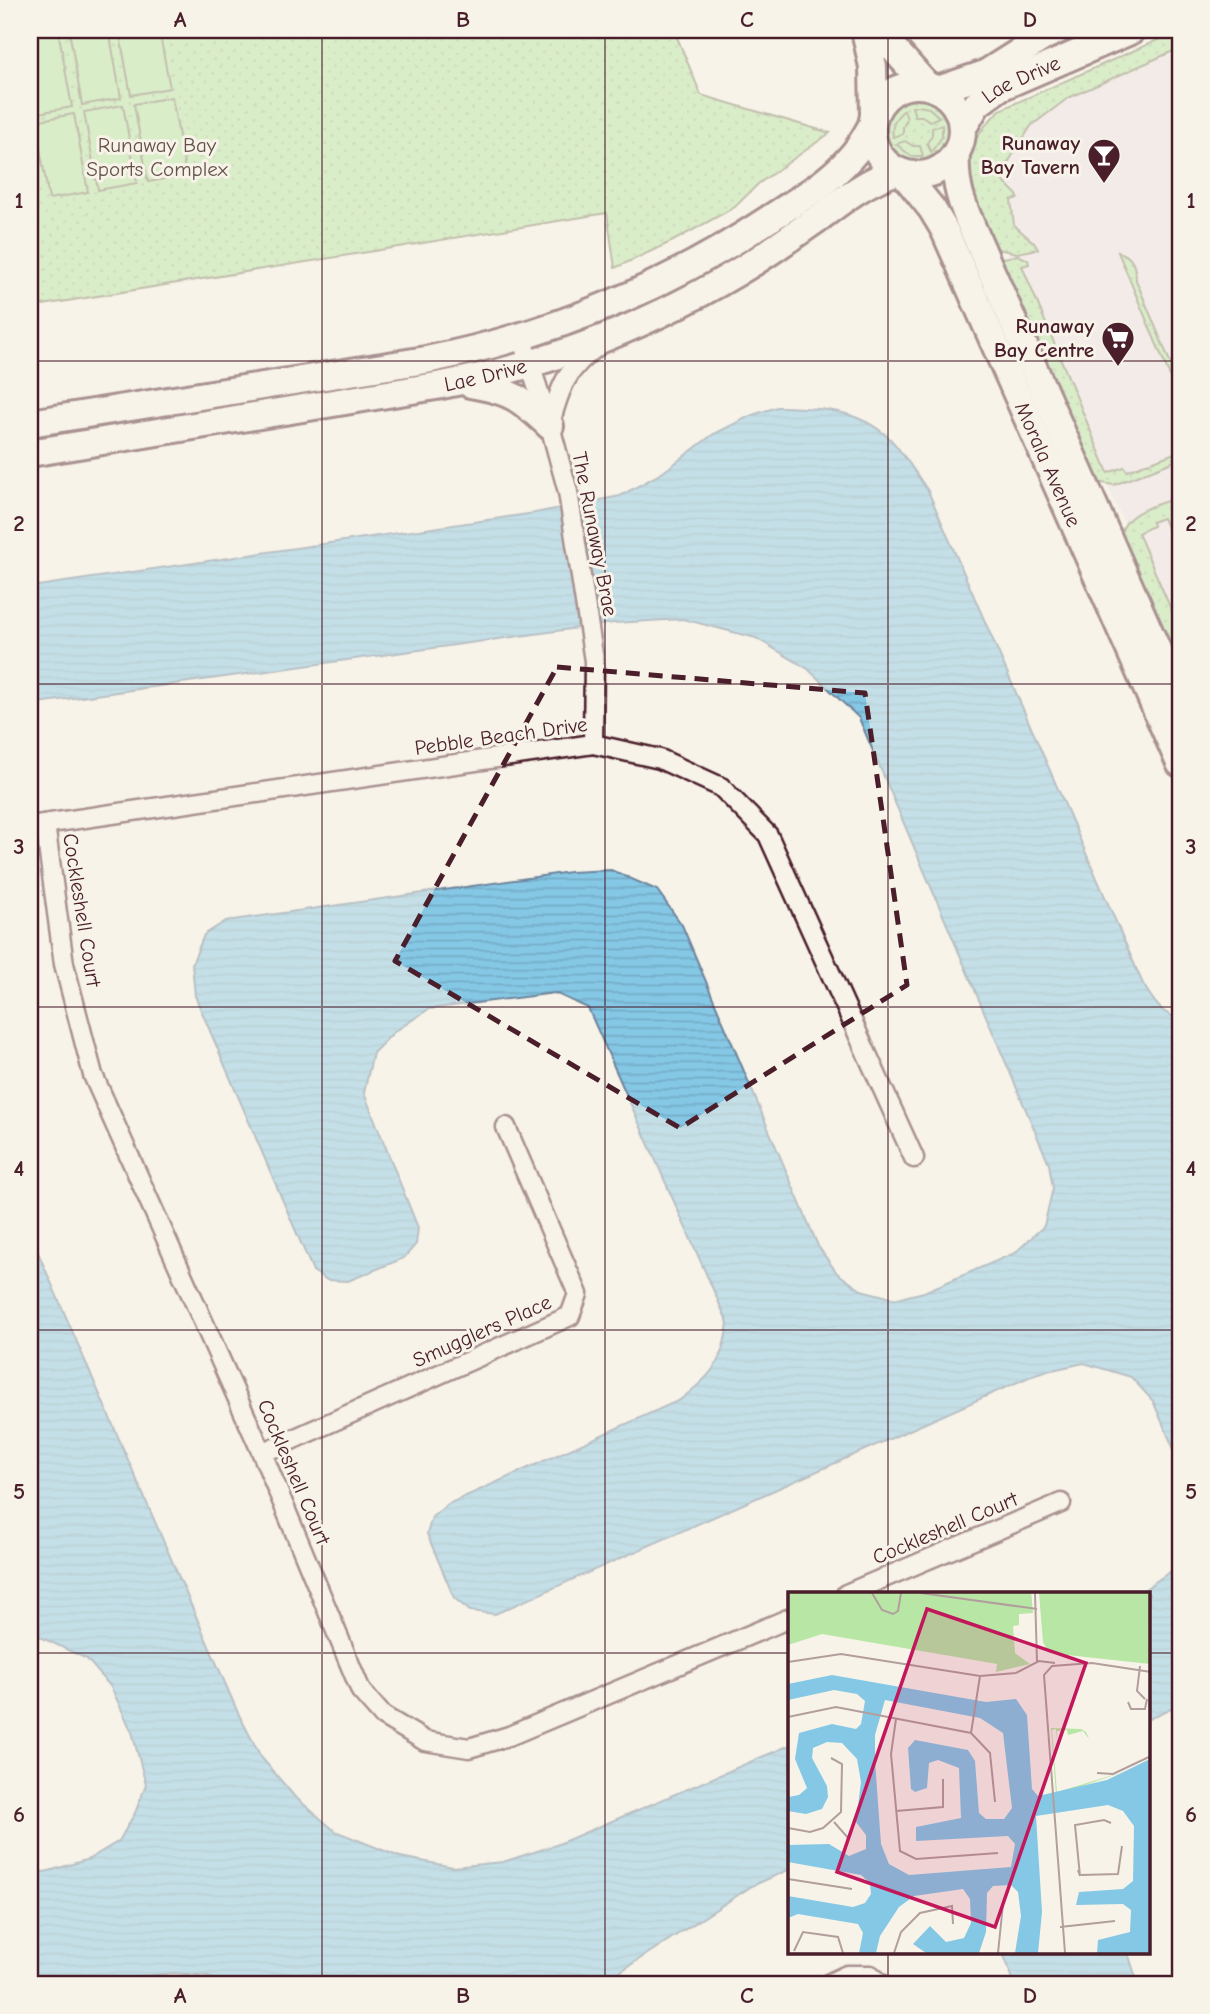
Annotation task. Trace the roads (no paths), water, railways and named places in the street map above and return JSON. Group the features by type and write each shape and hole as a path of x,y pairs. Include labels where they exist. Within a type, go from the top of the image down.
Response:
{"main road":[{"path":"865,30 873,66 872,136 878,153 890,167 900,172 920,175 937,171 950,161 959,141 961,117 956,106 948,96 932,88 913,85 889,94 880,103 873,121"},
{"path":"877,30 932,88"},
{"name":"Lae Drive","path":"932,88 985,74 1058,30"},
{"name":"Lae Drive","path":"959,141 977,103 1000,87 1132,30"},
{"name":"Lae Drive","path":"30,422 426,359 520,337 608,305 666,279 716,252 829,177 849,160 873,121"},
{"name":"Morala Avenue","path":"959,141 955,178 964,208 1180,702"},
{"name":"Lae Drive","path":"30,453 461,382 509,371 618,332 662,312 727,278 865,185 900,172"},
{"name":"Morala Avenue","path":"900,172 932,209 944,229 1180,763"},
{"path":"461,382 501,390 514,396 550,426"}],"street":[{"path":"550,426 559,391 568,374 584,356 618,332"},
{"name":"The Runaway Brae","path":"520,337 550,426 568,492 594,661 593,744"},
{"name":"Pebble Beach Drive","path":"37,825 593,744 660,759 721,787 768,835 914,1158"},
{"name":"Cockleshell Court","path":"37,825 64,964 93,1074 262,1453 361,1691 383,1716 425,1741 469,1748 509,1736 788,1619"},
{"name":"Smugglers Place","path":"262,1453 570,1316 578,1294 506,1127"},
{"name":"Cockleshell Court","path":"851,1592 1061,1503"},
{"path":"828,1984 847,1975 872,1975 881,1984"}],"water":[{"path":"777,407 822,409 850,415 877,428 894,443 928,491 1143,984 1163,1010 1180,1018 1180,1463 1153,1401 1131,1377 1084,1363 1038,1373 495,1614 470,1611 454,1598 427,1534 432,1517 448,1504 680,1400 714,1368 726,1338 728,1323 588,1008 555,993 429,1009 394,1032 373,1053 364,1093 418,1228 416,1244 404,1258 348,1281 327,1280 313,1271 195,996 192,964 204,935 226,921 570,872 611,870 657,890 682,925 818,1246 837,1273 861,1290 896,1299 924,1292 1015,1253 1044,1226 1053,1188 1049,1164 859,718 808,669 756,638 683,619 614,623 30,704 30,587 535,513 620,496 662,473 712,435 750,416"},
{"path":"30,1234 238,1713 261,1757 294,1796 335,1831 400,1857 453,1867 503,1862 556,1845 788,1746 788,1870 752,1886 601,1984 222,1984 209,1976 173,1973 89,1984 30,1984 30,1874 89,1859 119,1841 135,1813 146,1785 132,1732 111,1687 87,1659 30,1632"},
{"path":"1180,1562 1180,1704 1150,1719 1150,1592 1141,1592"},
{"path":"1003,1954 1128,1954 1138,1984 1015,1984"}],"place":[{"name":"Runaway Bay Tavern","path":"1104,185"},
{"name":"Runaway Bay Centre","path":"1118,368"}],"park label":[{"name":"Runaway Bay Sports Complex","path":"157,157"}]}
